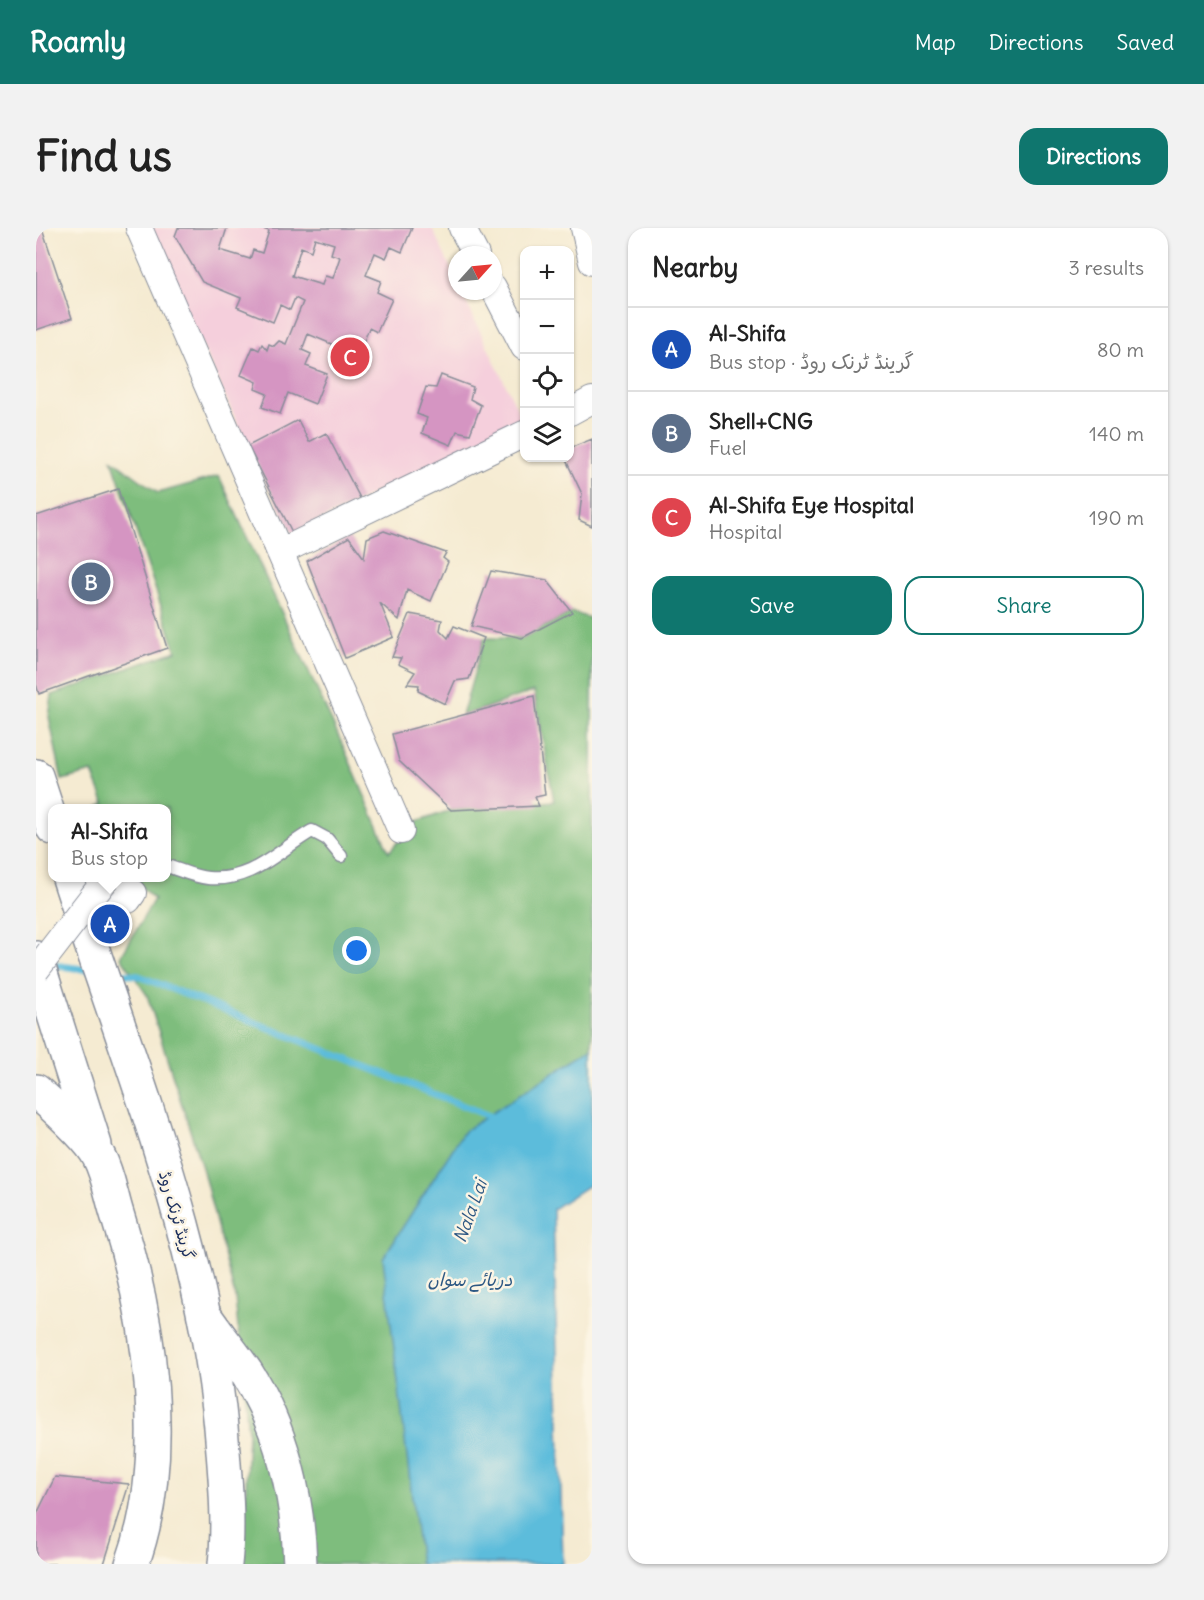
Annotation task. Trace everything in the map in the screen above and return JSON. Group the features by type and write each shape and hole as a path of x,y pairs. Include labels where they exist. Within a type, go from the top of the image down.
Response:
{"main road":[{"path":"36,776 48,813"},
{"name":"گرینڈ ٹرنک روڈ","path":"70,882 154,1135 205,1316 221,1413 226,1492 225,1564"},
{"path":"36,958 127,1246 145,1324 153,1399 152,1451 137,1558"},
{"path":"36,1091 99,1156"},
{"path":"205,1316 246,1373 269,1416 289,1471 299,1536 300,1564"}],"street":[{"path":"139,228 401,831"},
{"path":"462,228 471,246"},
{"path":"584,228 592,262"},
{"path":"500,300 520,338"},
{"path":"574,409 592,400"},
{"path":"280,552 520,436"},
{"path":"36,970 109,882"},
{"path":"89,938 110,882"}],"lane":[{"path":"171,867 206,879 231,878 253,871 291,843 312,831 327,839 341,856"}],"shaded area":[{"path":"152,228 432,228 448,263 448,300 465,300 520,415 520,420 293,534 248,446 179,295"}],"green space":[{"path":"112,459 158,493 219,476 344,748 389,852 414,823 451,810 554,801 534,691 462,716 484,638 522,638 572,612 592,619 592,1073 440,1564 243,1564 248,1431 235,1297 203,1171 147,995 121,957 154,899 135,882 171,882 171,804 105,804 92,772 62,780 49,717 52,695 176,651"}],"water":[{"name":"دریائے سواں","path":"592,1048 592,1183 553,1209 563,1564 420,1564 383,1258 464,1131"}],"building":[{"path":"36,228 42,228 72,318 36,330"},
{"path":"178,228 227,228 220,250 250,259 253,250 262,253 269,231 260,228 412,228 402,252 391,247 386,258 375,253 366,275 381,281 377,292 392,299 377,332 369,328 364,341 354,337 348,351 308,334 302,350 311,354 306,366 327,374 315,404 288,393 280,414 262,407 267,394 255,389 257,382 241,375 253,347 259,350 262,344 267,350 269,344 274,346 279,341 286,344 303,302 295,298 290,310 280,305 273,322 237,307 241,298 202,282 175,236","holes":["315,238 334,244 331,254 340,257 333,278 325,276 322,285 292,276 301,247 311,251"]},
{"path":"441,375 473,387 470,399 481,405 470,434 457,431 451,445 422,433 427,418 417,414 426,387 436,388"},
{"path":"298,420 309,442 326,433 361,500 293,534 248,446"},
{"path":"592,439 592,526 579,520 582,494 567,462 574,462 574,446"},
{"path":"118,489 167,648 39,694 36,684 36,516"},
{"path":"384,531 446,553 443,558 448,562 431,601 407,590 399,620 380,603 394,637 345,658 307,561 349,537 364,558 367,538"},
{"path":"491,571 547,580 572,612 522,638 471,626"},
{"path":"410,614 442,620 440,630 448,638 454,626 484,638 469,679 455,681 445,704 418,691 419,685 407,684 415,672 398,664 401,658 392,657"},
{"path":"534,696 545,795 535,797 539,806 451,810 399,761 392,734"},
{"path":"55,1477 129,1484 104,1564 36,1564 36,1516"}],"waterway":[{"path":"47,964 90,970"},
{"path":"110,972 139,976 494,1118"}],"place":[{"name":"Al-Shifa Eye Hospital","path":"350,357"},
{"name":"Shell+CNG","path":"91,582"},
{"name":"Al-Shifa","path":"110,924"}],"water label":[{"name":"Nala Lai","path":"470,1211"}]}
